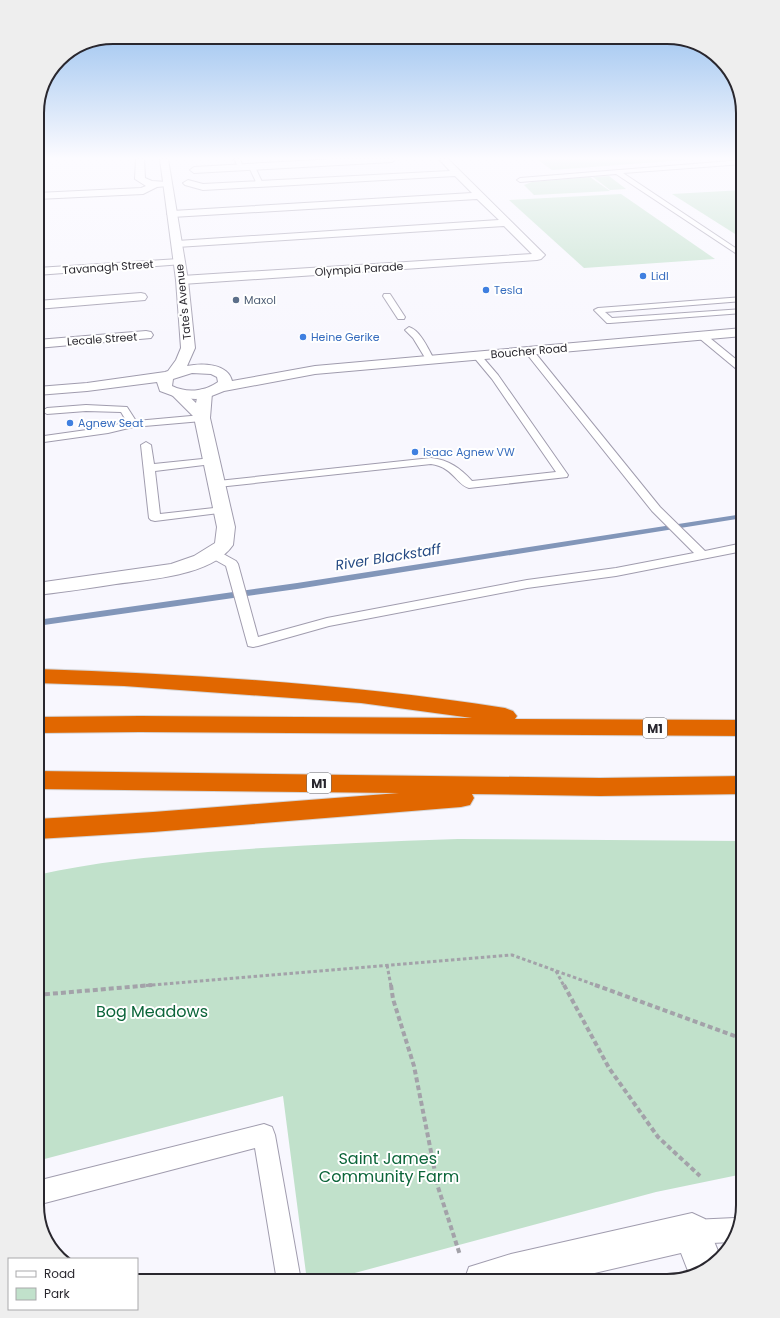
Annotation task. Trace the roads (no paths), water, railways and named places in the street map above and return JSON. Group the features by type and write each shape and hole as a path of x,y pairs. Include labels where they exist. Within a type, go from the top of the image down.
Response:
{"highway":[{"path":"44,676 124,679 361,696 462,709 567,727"},
{"name":"M1","path":"44,725 140,724 736,728"},
{"name":"M1","path":"44,780 600,786 736,785"},
{"path":"44,829 153,822 600,786"}],"street":[{"name":"Tate's Avenue","path":"172,383 188,348 182,280 173,221"},
{"path":"177,244 506,223"},
{"name":"Olympia Parade","path":"182,280 537,257 539,255 506,223"},
{"name":"Tavanagh Street","path":"44,272 179,262"},
{"path":"44,305 99,304 141,298"},
{"name":"Boucher Road","path":"172,383 196,394 205,393 221,387 315,370 736,333"},
{"name":"Lecale Street","path":"44,345 58,348 146,335"},
{"name":"Tate's Avenue","path":"188,348 214,371"},
{"name":"Boucher Road","path":"172,383 192,370 315,370"},
{"path":"214,371 223,375 225,379 225,383 221,387"},
{"path":"44,390 172,383 202,417"},
{"path":"44,589 170,570 198,562 214,554 224,545 226,527 218,484 202,417 205,393"},
{"path":"492,1274 692,1232 704,1263"}],"lane":[{"path":"690,221 736,251"},
{"path":"387,296 401,317"},
{"path":"736,301 598,310 610,321 736,312"},
{"path":"409,330 416,337 430,359"},
{"path":"702,336 736,364"},
{"path":"529,351 656,509 703,555"},
{"path":"218,484 431,461 449,465 469,485 563,475 495,377 476,355"},
{"path":"47,411 86,408 124,409 133,424"},
{"path":"44,439 108,430 133,424 202,417"},
{"path":"146,445 155,518 223,510"},
{"path":"148,468 212,461"},
{"path":"214,554 232,564 253,643 327,622 527,584 616,572 736,548"},
{"path":"44,1191 264,1135 288,1274"},
{"path":"692,1232 731,1230"}],"waterway":[{"name":"River Blackstaff","path":"44,622 297,586 736,517"}],"place":[{"name":"Lidl","path":"643,276"},
{"name":"Tesla","path":"486,290"},
{"name":"Maxol","path":"236,300"},
{"name":"Heine Gerike","path":"303,337"},
{"name":"Agnew Seat","path":"70,423"},
{"name":"Isaac Agnew VW","path":"415,452"}],"park label":[{"name":"Bog Meadows","path":"152,1011"},
{"name":"Saint James' Community Farm","path":"389,1167"}]}
